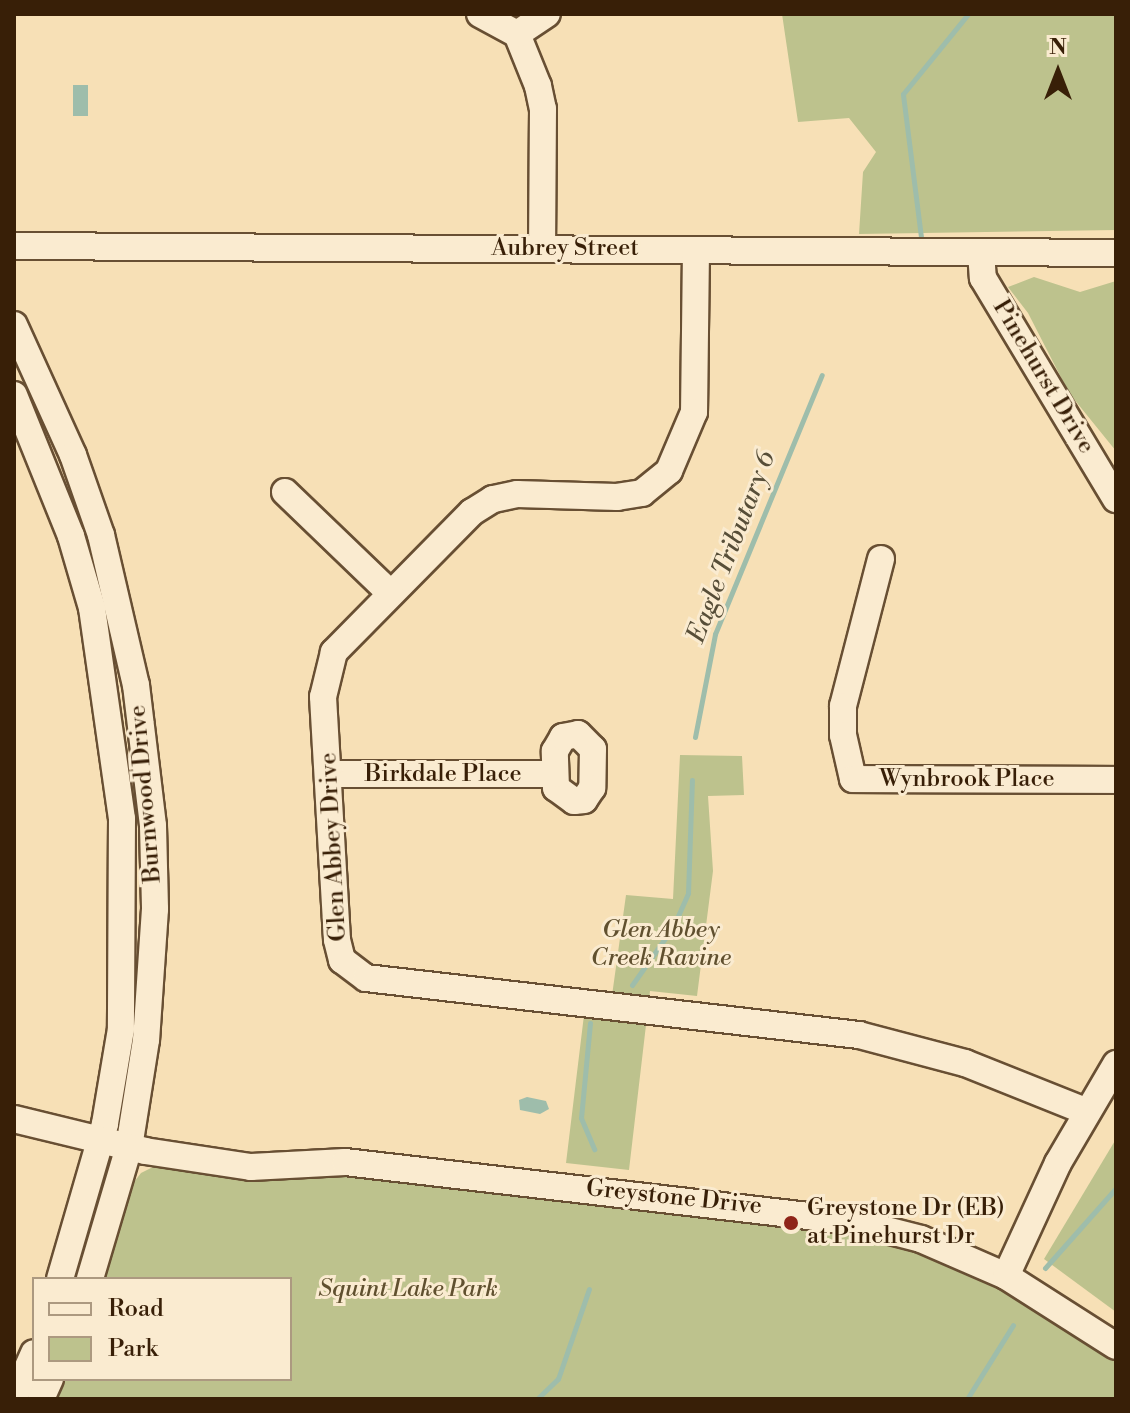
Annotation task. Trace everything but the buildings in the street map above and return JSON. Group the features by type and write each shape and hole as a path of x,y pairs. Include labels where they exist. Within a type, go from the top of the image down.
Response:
{"street":[{"path":"480,14 517,34 543,109 542,249"},
{"path":"517,34 547,14"},
{"name":"Aubrey Street","path":"14,246 1116,253"},
{"name":"Glen Abbey Drive","path":"696,250 694,412 669,471 642,493 617,497 517,494 493,499 472,512 334,652 325,672 337,940 342,960 366,978 859,1035 965,1063 1085,1111"},
{"name":"Pinehurst Drive","path":"981,252 983,278 1116,499"},
{"name":"Burnwood Drive","path":"14,325 68,442 101,535 136,685 148,768 155,896 146,1040 130,1139 91,1277"},
{"name":"Burnwood Drive","path":"14,395 71,536 92,608 116,754 125,969 103,1132 61,1277"},
{"path":"285,492 390,593"},
{"name":"Wynbrook Place","path":"881,559 843,706 843,735 853,779 1116,780"},
{"name":"Birkdale Place","path":"331,774 555,774"},
{"path":"1006,1276 1085,1111 1116,1064"},
{"name":"Greystone Drive","path":"14,1102 130,1139 298,1161 762,1207 851,1221 921,1239 1006,1276 1116,1346"},
{"name":"Greystone Drive","path":"14,1119 103,1132"},
{"path":"14,1398 32,1358"}],"green space":[{"path":"782,14 1116,14 1116,230 859,234 863,172 876,152 849,118 798,122"},
{"path":"1034,277 1080,292 1116,281 1116,451 1069,393 1028,313 1008,287"},
{"name":"Glen Abbey Creek Ravine","path":"680,755 742,756 744,795 708,796 713,871 697,996 650,991 629,1170 566,1163 584,1015 609,1017 626,895 673,899"},
{"path":"1116,1139 1116,1312 1044,1259"},
{"name":"Squint Lake Park","path":"157,1165 315,1171 799,1222 902,1246 981,1277 1082,1334 1116,1359 1116,1399 54,1399 62,1381 292,1381 292,1277 103,1277 127,1191 141,1173"}],"shaded area":[{"path":"73,85 88,85 88,116 73,116"},
{"path":"527,1097 546,1101 549,1109 540,1114 520,1110 519,1100"}],"waterway":[{"path":"922,245 903,94 968,14"},
{"name":"Eagle Tributary 6","path":"695,737 715,634 822,375"},
{"name":"Eagle Tributary 6","path":"632,985 673,927 688,893 692,780"},
{"name":"Eagle Tributary 6","path":"590,1023 581,1118 594,1149"},
{"path":"1045,1268 1116,1188"},
{"name":"Eagle Tributary 6","path":"537,1399 558,1379 589,1289"},
{"path":"967,1399 1013,1325"}],"place":[{"name":"Greystone Dr (EB) at Pinehurst Dr","path":"791,1223"}]}
